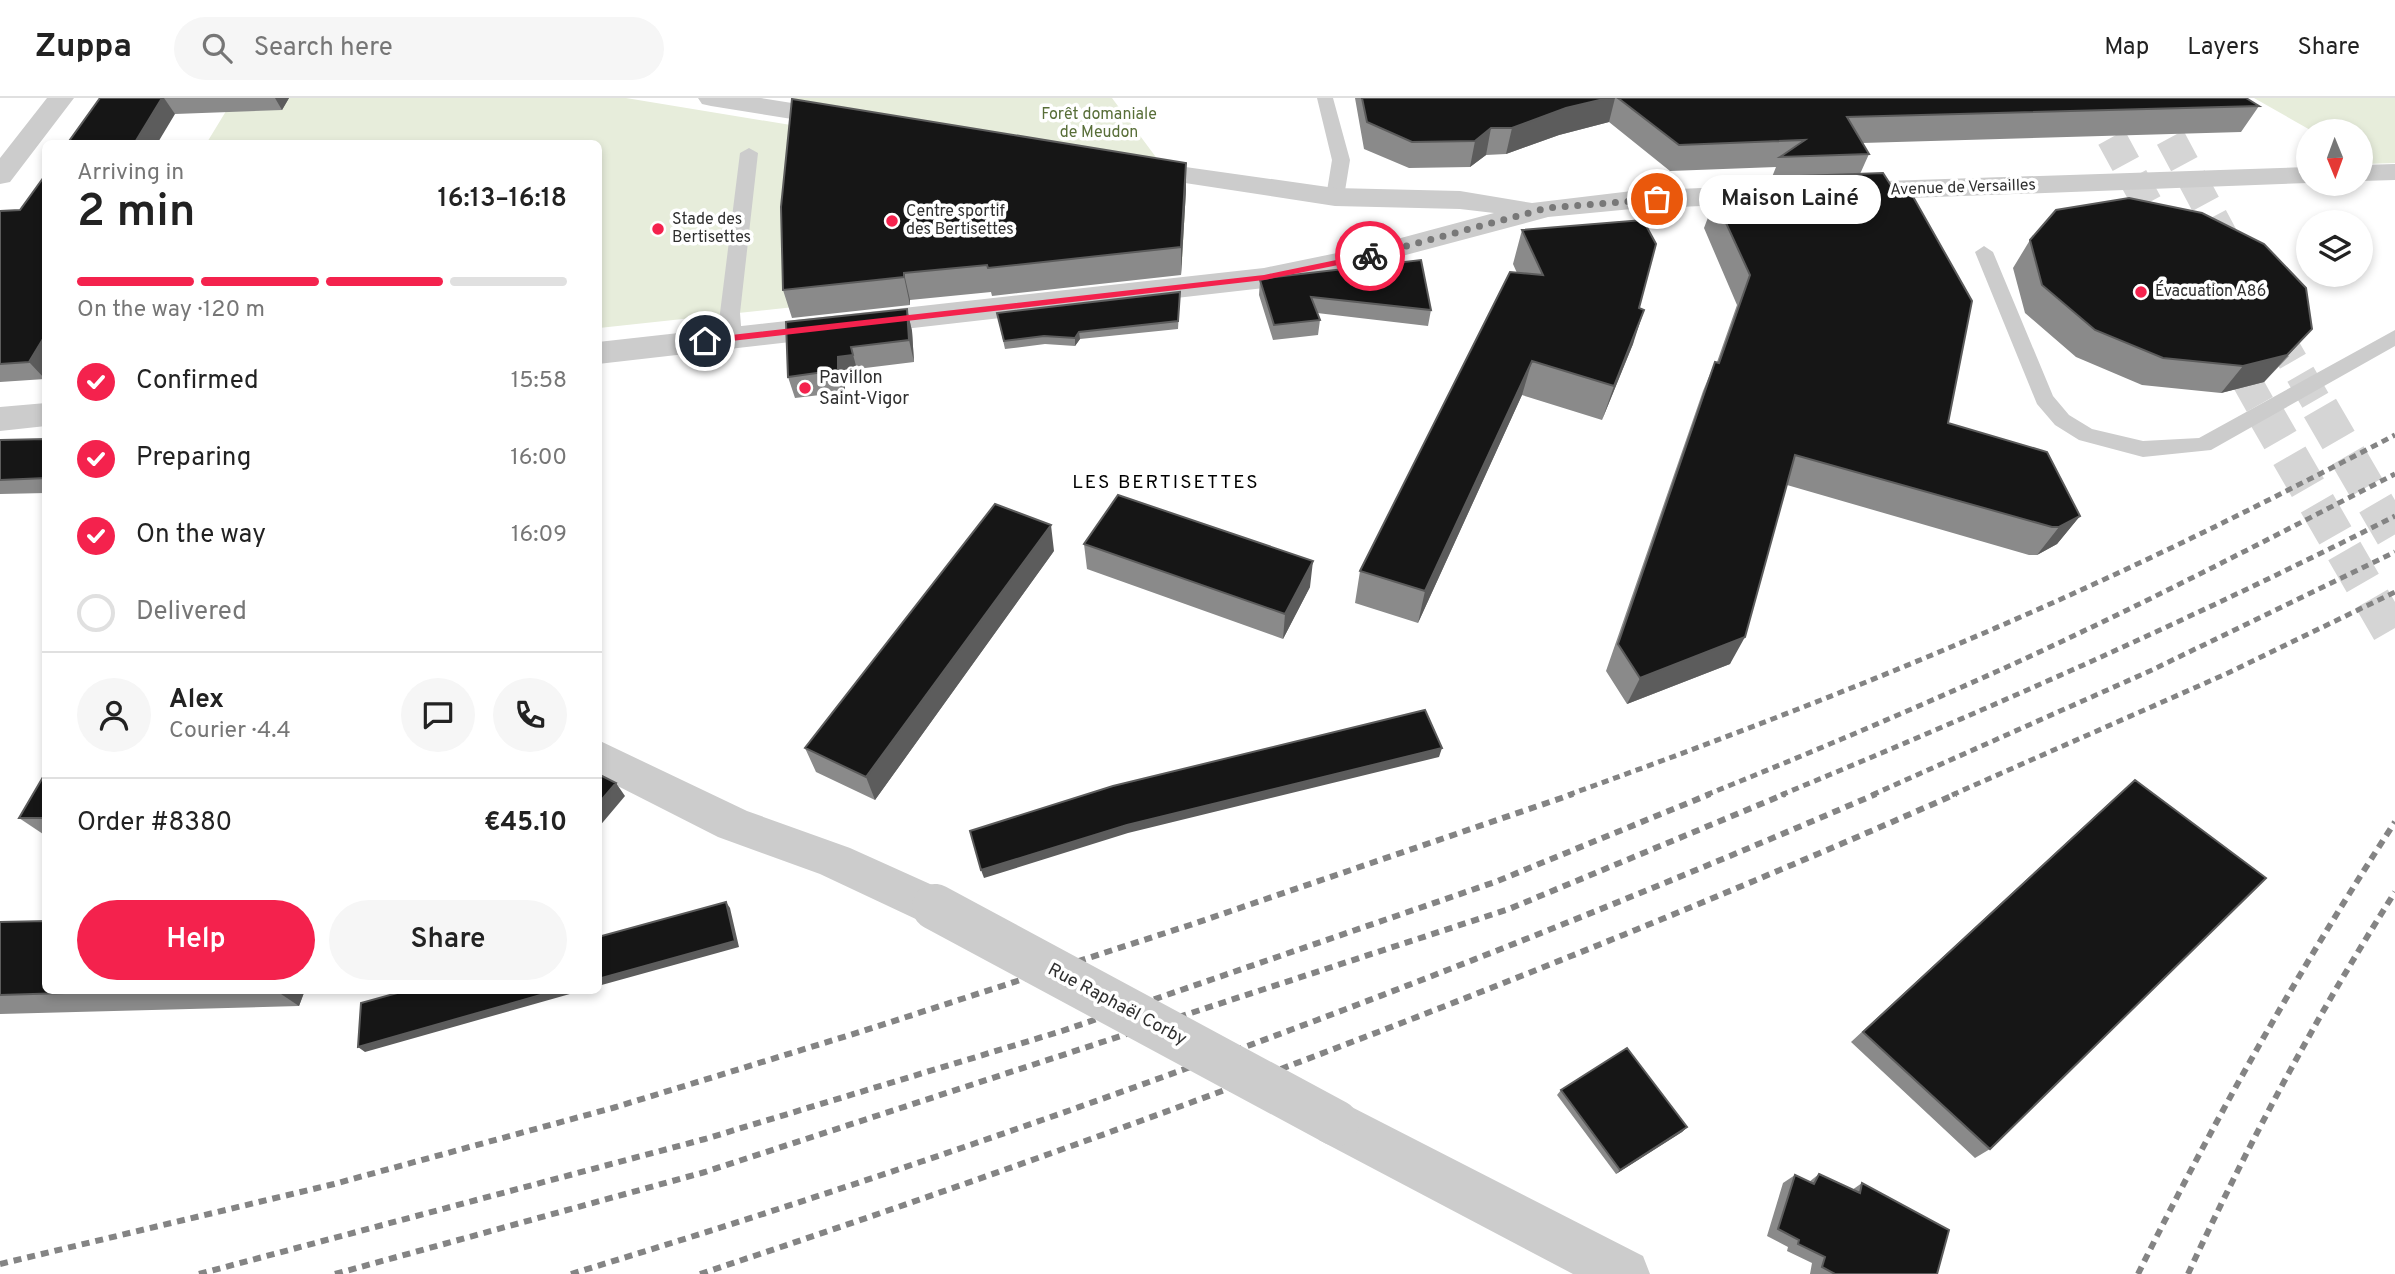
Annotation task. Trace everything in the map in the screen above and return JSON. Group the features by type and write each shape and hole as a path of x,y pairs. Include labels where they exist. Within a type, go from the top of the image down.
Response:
{"street":[{"path":"0,176 61,98"},
{"path":"711,98 864,123"},
{"path":"1116,165 1353,226"},
{"path":"2373,173 2395,172"},
{"name":"Avenue de Versailles","path":"1353,226 1537,211 1632,200 2296,175"},
{"path":"602,353 1264,278 1353,226 1460,200 1537,211"},
{"path":"0,418 42,414"},
{"name":"Rue Raphaël Corby","path":"602,759 733,824 835,861 935,907 1336,1123 1625,1274"}],"lane":[{"path":"1325,98 1341,160 1353,226"},
{"path":"732,338 730,313 749,153"},
{"path":"1984,252 2044,399 2062,420 2087,435 2143,449 2203,445 2395,337"}],"green space":[{"name":"Centre sportif des Bertisettes","path":"234,98 626,98 1186,190 1182,265 602,328 602,140 208,140"},
{"name":"Forêt domaniale de Meudon","path":"790,98 1112,98 1158,160"},
{"path":"2254,98 2395,98 2395,163 2373,164 2373,119 2296,119 2296,122"}],"building":[{"path":"100,98 162,98 136,140 70,140"},
{"path":"1362,98 1608,98 1566,108 1512,128 1491,128 1475,141 1412,142 1367,122"},
{"path":"1618,98 2246,98 2259,106 1847,117 1869,154 1780,157 1805,140 1679,145"},
{"path":"792,99 1186,163 1181,247 988,268 987,265 904,273 904,277 783,290 781,207"},
{"path":"1883,173 1892,187 1907,186 1972,301 1948,423 2047,452 2080,516 2059,527 2052,527 1795,455 1745,637 1640,678 1618,644 1715,362 1719,363 1750,275 1715,199 1746,178"},
{"path":"42,180 42,341 29,362 0,364 0,211 20,210"},
{"name":"Évacuation A86","path":"2129,198 2202,213 2264,244 2296,278 2296,287 2306,288 2312,329 2287,355 2243,366 2163,358 2095,330 2042,285 2030,240 2056,210"},
{"path":"1643,220 1656,244 1639,308 1644,310 1614,386 1532,361 1425,591 1360,571 1510,272 1543,275 1522,230"},
{"path":"1421,260 1431,310 1311,297 1320,320 1274,325 1260,280 1275,277"},
{"path":"1180,292 1178,321 1079,332 1075,338 1044,336 1004,341 997,313"},
{"path":"907,309 909,340 851,347 853,355 838,357 838,370 788,377 786,322"},
{"path":"42,439 42,478 0,480 0,440"},
{"path":"1118,495 1313,561 1285,614 1084,544"},
{"path":"995,504 1051,525 866,777 805,748"},
{"path":"1425,710 1442,748 1127,825 981,870 970,831 1113,786"},
{"path":"602,776 616,783 602,799"},
{"path":"42,779 42,818 19,818"},
{"path":"2135,780 2266,878 1990,1149 1863,1032"},
{"path":"726,902 735,941 602,978 602,936"},
{"path":"42,921 42,994 0,995 0,922"},
{"path":"394,994 544,994 358,1047 361,1003"},
{"path":"1627,1048 1687,1127 1620,1170 1561,1090"},
{"path":"1819,1174 1860,1193 1862,1183 1949,1230 1937,1274 1835,1274 1822,1267 1825,1257 1798,1244 1799,1240 1778,1229 1795,1175 1814,1184"}],"tunnel":[{"path":"2090,98 2171,247"},
{"path":"2149,98 2249,285 2321,410"},
{"path":"2223,339 2263,410"},
{"path":"2262,408 2395,639"},
{"path":"2320,408 2395,537"}],"railway":[{"path":"1568,795 1704,745 1973,638 2178,545 2395,435"},
{"path":"1706,795 2009,666 2203,572 2395,474"},
{"path":"1781,795 2091,662 2244,591 2395,516"},
{"path":"1872,795 2152,670 2395,552"},
{"path":"1952,795 2228,673 2395,592"},
{"path":"0,1264 334,1184 616,1107 863,1031 1190,925 1573,794"},
{"path":"199,1274 705,1139 1062,1031 1495,882 1710,794"},
{"path":"335,1274 705,1172 1509,909 1785,794"},
{"path":"571,1274 903,1168 1230,1052 1555,928 1876,794"},
{"path":"700,1274 1018,1165 1334,1049 1646,926 1956,794"},
{"path":"2138,1274 2197,1158 2260,1044 2395,822"},
{"path":"2188,1274 2285,1080 2338,985 2395,892"}],"way so far":[{"path":"1370,256 1547,208 1657,199"}],"place":[{"name":"Maison Lainé","path":"1657,199"},
{"name":"Centre sportif des Bertisettes","path":"892,221"},
{"name":"Stade des Bertisettes","path":"658,229"},
{"name":"Évacuation A86","path":"2141,292"},
{"name":"Pavillon Saint-Vigor","path":"805,388"}],"district":[{"name":"LES BERTISETTES","path":"1166,483"}],"route":[{"path":"705,341 1264,278 1370,256"}]}
